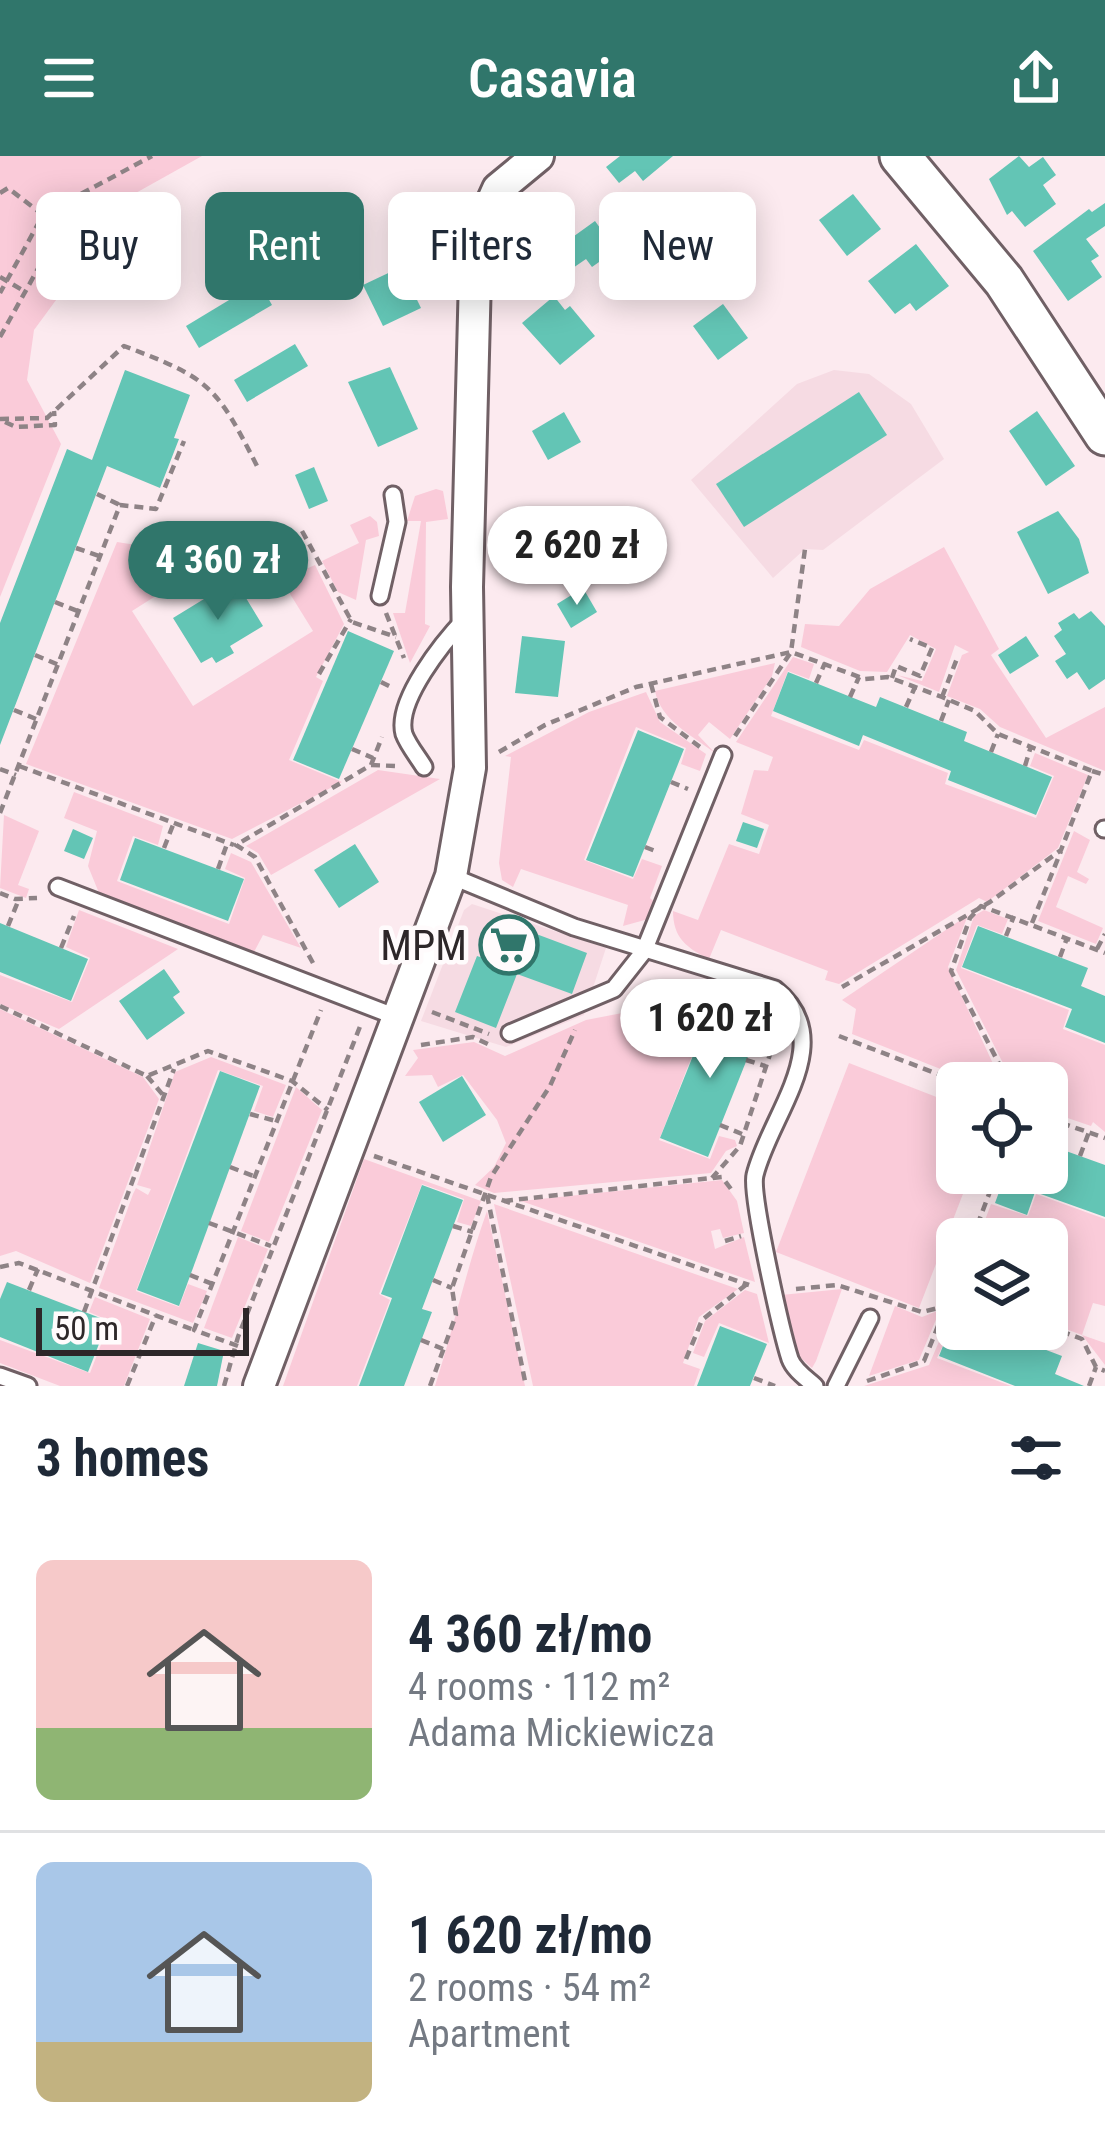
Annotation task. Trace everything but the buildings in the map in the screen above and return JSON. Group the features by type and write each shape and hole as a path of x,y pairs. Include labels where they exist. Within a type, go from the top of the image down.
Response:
{"street":[{"path":"259,1386 408,1024 452,876 470,768 468,616 476,238 498,189 538,156"},
{"path":"900,156 1004,281 1105,434"}],"lane":[{"path":"380,596 397,522 393,495"},
{"path":"424,767 403,732 407,704 439,646 468,616"},
{"path":"510,1033 614,989 644,951 721,758"},
{"path":"452,876 644,951 776,989 793,1003 804,1027 804,1052 753,1180 791,1365 815,1386"},
{"path":"58,887 408,1024"},
{"path":"836,1386 870,1318"},
{"path":"0,1376 28,1386"}],"path":[{"path":"0,337 79,194 138,157 152,156"},
{"path":"0,193 8,188 43,215 3,279 0,292"},
{"path":"3,279 24,291"},
{"path":"0,419 47,418 124,346 201,378 227,406 257,466"},
{"path":"97,494 120,505 156,509 184,441"},
{"path":"0,813 120,505"},
{"path":"302,531 351,620 396,637"},
{"path":"76,548 102,557"},
{"path":"651,684 660,717 721,758 791,652 805,549"},
{"path":"380,596 407,666"},
{"path":"55,602 80,612"},
{"path":"320,674 351,620"},
{"path":"892,678 896,666 920,676 932,648 910,639"},
{"path":"489,758 545,725 651,684 791,652 859,677 892,678 915,687 975,711 998,734 1105,776"},
{"path":"35,655 59,665"},
{"path":"941,721 958,656"},
{"path":"816,683 826,663"},
{"path":"850,697 859,677"},
{"path":"906,707 915,687"},
{"path":"14,710 36,719"},
{"path":"992,752 998,734"},
{"path":"1024,766 1031,746"},
{"path":"352,749 373,758"},
{"path":"20,766 236,845"},
{"path":"0,769 16,775"},
{"path":"1032,923 1092,771"},
{"path":"164,848 173,825"},
{"path":"218,869 227,844"},
{"path":"842,987 980,906 1061,850"},
{"path":"0,892 34,899 58,887"},
{"path":"8,926 19,899"},
{"path":"980,906 1101,951 1105,934"},
{"path":"980,906 970,918 951,970 998,1062"},
{"path":"61,948 75,912"},
{"path":"1006,936 1014,916"},
{"path":"1060,957 1067,938"},
{"path":"622,1011 700,994 769,1021 775,1039 740,1146 712,1178"},
{"path":"0,1006 147,1076 164,1097"},
{"path":"430,1386 456,1315 452,1288 487,1195 518,1131 550,1086 579,1021 561,1029"},
{"path":"224,1386 272,1247 361,1024"},
{"path":"408,1024 510,1033"},
{"path":"408,1024 473,1037 506,1052"},
{"path":"473,1037 488,1033"},
{"path":"839,1036 936,1073"},
{"path":"147,1076 174,1069 208,1051 292,1081 328,1110"},
{"path":"746,1060 764,1066"},
{"path":"84,1312 174,1069"},
{"path":"250,1114 276,1121"},
{"path":"720,1125 742,1134"},
{"path":"1068,1125 1105,1138"},
{"path":"1080,1156 1089,1132"},
{"path":"364,1153 753,1286"},
{"path":"230,1167 256,1178"},
{"path":"504,1201 722,1177 739,1201"},
{"path":"487,1195 526,1386"},
{"path":"743,1218 751,1252"},
{"path":"209,1223 272,1247"},
{"path":"453,1226 473,1232"},
{"path":"725,1241 747,1234"},
{"path":"0,1267 19,1263 38,1269 238,1346"},
{"path":"29,1290 38,1269"},
{"path":"686,1359 701,1320 753,1286 755,1270"},
{"path":"190,1275 214,1286 194,1330"},
{"path":"433,1280 452,1288"},
{"path":"784,1291 837,1285 922,1312 936,1308"},
{"path":"127,1386 155,1316"},
{"path":"867,1381 924,1361 936,1331"},
{"path":"1068,1334 1082,1339 1096,1367 1105,1371"},
{"path":"421,1340 443,1349"},
{"path":"1089,1386 1096,1367"},
{"path":"754,1378 775,1386"}],"shaded area":[{"path":"0,156 202,156 138,192 36,192 36,300 56,300 34,330 27,380 61,444 0,597"},
{"path":"834,370 869,374 911,404 944,459 823,550 805,549 773,578 691,480 797,384"},
{"path":"443,491 448,519 426,522 425,624 430,626 410,663 393,613 405,613 421,521 407,521 415,496"},
{"path":"370,516 377,522 379,536 366,540 356,600 338,592 322,561 359,543 350,525"},
{"path":"237,532 276,536 259,544 252,535 132,611 193,706 313,631 274,568 296,549 306,569 315,565 344,624 316,677 323,681 289,760 342,782 232,839 26,764 117,542 199,555"},
{"path":"944,547 999,649 991,655 1046,738 1105,707 1105,771 1000,727 980,709 947,696 962,655 969,652 955,645 939,692 897,675 922,681 936,649 910,635 887,672 860,671 801,647 805,624 839,626 870,589"},
{"path":"793,657 814,664 809,679 788,671 771,716 859,750 864,740 948,773 945,784 1036,818 1054,776 1030,766 1035,753 1088,775 1058,848 987,902 979,898 839,984 825,980 828,971 721,930 709,959 683,941 674,920 673,911 698,920 729,844 759,854 769,825 741,814 754,770 768,771 773,757 736,742"},
{"path":"775,663 772,676 730,739 709,722 698,735 715,753 671,719 658,702 655,691"},
{"path":"646,692 660,722 706,754 700,771 681,764 686,748 636,727 584,860 633,879 642,859 662,866 650,898 659,906 652,918 623,926 628,905 521,869 513,887 502,880 499,863 511,757 505,756 589,712"},
{"path":"378,770 440,779 271,875 258,853 246,846"},
{"path":"74,792 163,826 158,845 133,836 117,881 229,924 245,878 225,869 231,853 251,862 301,948 263,935 253,954 99,893 88,866 97,831 64,818"},
{"path":"4,815 39,831 18,885 29,889 26,898 0,888"},
{"path":"1074,831 1090,840 1077,872 1089,879 1086,884 1068,876 1056,907 1103,928 1096,944 1038,921"},
{"path":"472,904 606,948 584,1015 506,1047 421,1021 464,910"},
{"path":"79,910 178,949 59,1029 0,1004 0,975 72,1002 90,958 66,947"},
{"path":"984,910 1008,919 1002,934 977,925 961,968 1069,1010 1063,1029 1105,1045 1105,1132 1093,1122 1091,1126 1068,1118 1068,1062 1002,1062 956,970 974,916"},
{"path":"968,915 948,967 992,1062 936,1062 936,1067 852,1034 856,1009 842,1000"},
{"path":"700,998 760,1020 771,1037 770,1045 757,1039 762,1024 712,1005 659,1140 710,1159 719,1136 735,1140 737,1146 726,1151 711,1173 494,1193 475,1185 494,1167 506,1143 497,1120 463,1075 438,1087 432,1075 405,1076 418,1058 413,1050 474,1042 505,1056 586,1020"},
{"path":"0,1009 143,1077 159,1099 90,1283 16,1251 0,1256"},
{"path":"211,1057 286,1085 273,1117 254,1111 263,1086 218,1070 136,1291 179,1307 188,1284 207,1291 193,1323 99,1288 136,1188 148,1195 151,1189 137,1185 175,1072"},
{"path":"849,1063 936,1097 936,1194 963,1194 954,1218 936,1218 936,1264 919,1308 776,1252"},
{"path":"296,1087 322,1110 269,1242 241,1231"},
{"path":"364,1159 481,1201 471,1226 457,1222 464,1199 422,1184 379,1294 390,1300 357,1386 283,1386"},
{"path":"722,1180 737,1201 744,1233 723,1238 720,1229 711,1231 715,1249 744,1237 755,1282 521,1201"},
{"path":"1036,1194 1105,1219 1105,1306 1093,1303 1082,1335 1068,1330 1068,1218 986,1218 991,1204 1028,1216"},
{"path":"494,1204 738,1289 699,1317 683,1363 700,1369 694,1386 533,1386"},
{"path":"487,1211 525,1386 435,1386 473,1255"},
{"path":"238,1237 268,1249 232,1338 204,1328"},
{"path":"842,1289 812,1368 795,1353 781,1295"},
{"path":"745,1290 757,1294 769,1343 719,1323 704,1357 693,1353 705,1321"},
{"path":"95,1297 150,1319 124,1386 60,1386 0,1363 0,1340 90,1373 110,1321 89,1312"},
{"path":"895,1306 922,1317 936,1312 919,1360 869,1376"},
{"path":"1082,1335 1105,1343 1105,1365"},
{"path":"936,1348 941,1350 937,1358 1011,1386 864,1386 929,1365"}],"place":[{"name":"MPM","path":"509,945"}]}
